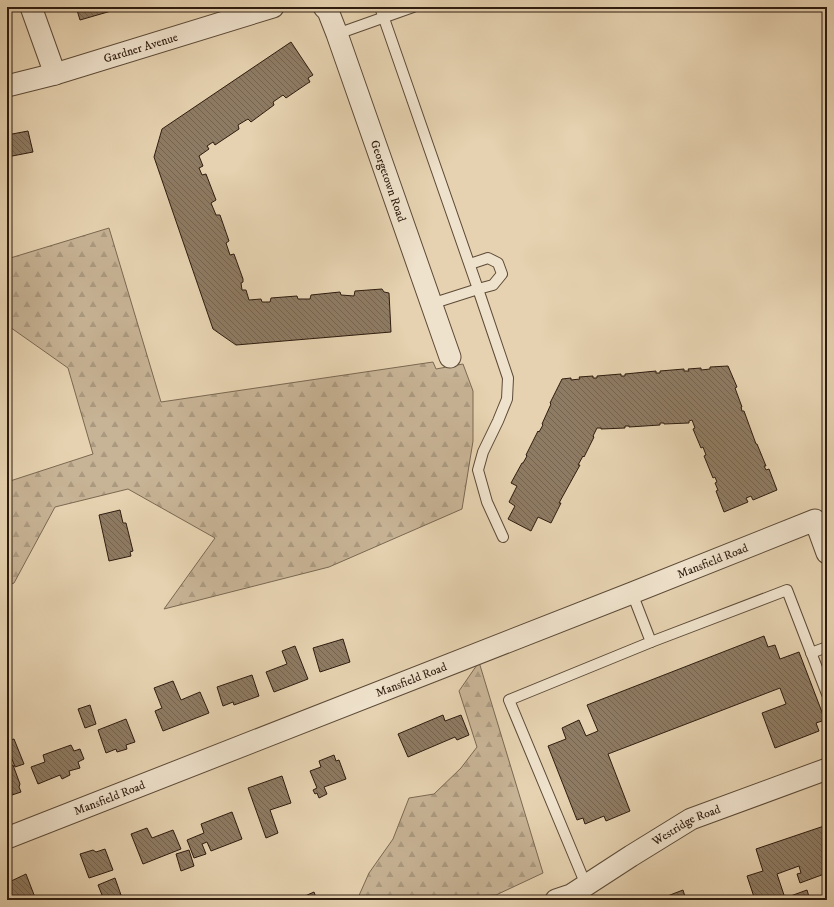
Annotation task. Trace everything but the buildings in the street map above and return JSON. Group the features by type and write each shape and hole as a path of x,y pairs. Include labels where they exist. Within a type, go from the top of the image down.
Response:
{"street":[{"path":"31,7 55,74"},
{"name":"Gardner Avenue","path":"7,86 55,74 273,7"},
{"name":"Georgetown Road","path":"324,7 328,11 337,34 450,357"},
{"name":"Mansfield Road","path":"7,838 815,520 827,553"},
{"name":"Westridge Road","path":"556,900 571,895 691,819 827,769"}],"lane":[{"path":"380,7 470,264 508,378 507,399 483,452 478,470 487,502 503,537"},
{"path":"337,34 413,7"},
{"path":"431,304 493,284 502,274 498,263 488,258 470,264"},
{"path":"586,885 509,700 651,642 786,590 827,694"},
{"path":"632,593 651,642"},
{"path":"811,653 827,647"}],"green space":[{"path":"109,228 161,402 433,362 436,369 463,364 473,391 473,441 462,509 329,567 164,609 215,538 128,489 55,507 14,583 7,586 7,482 93,454 68,368 7,325 7,259"},
{"path":"479,662 543,873 496,895 435,897 427,900 357,900 369,873 393,839 409,798 434,794 461,768 477,747 459,691"}]}
